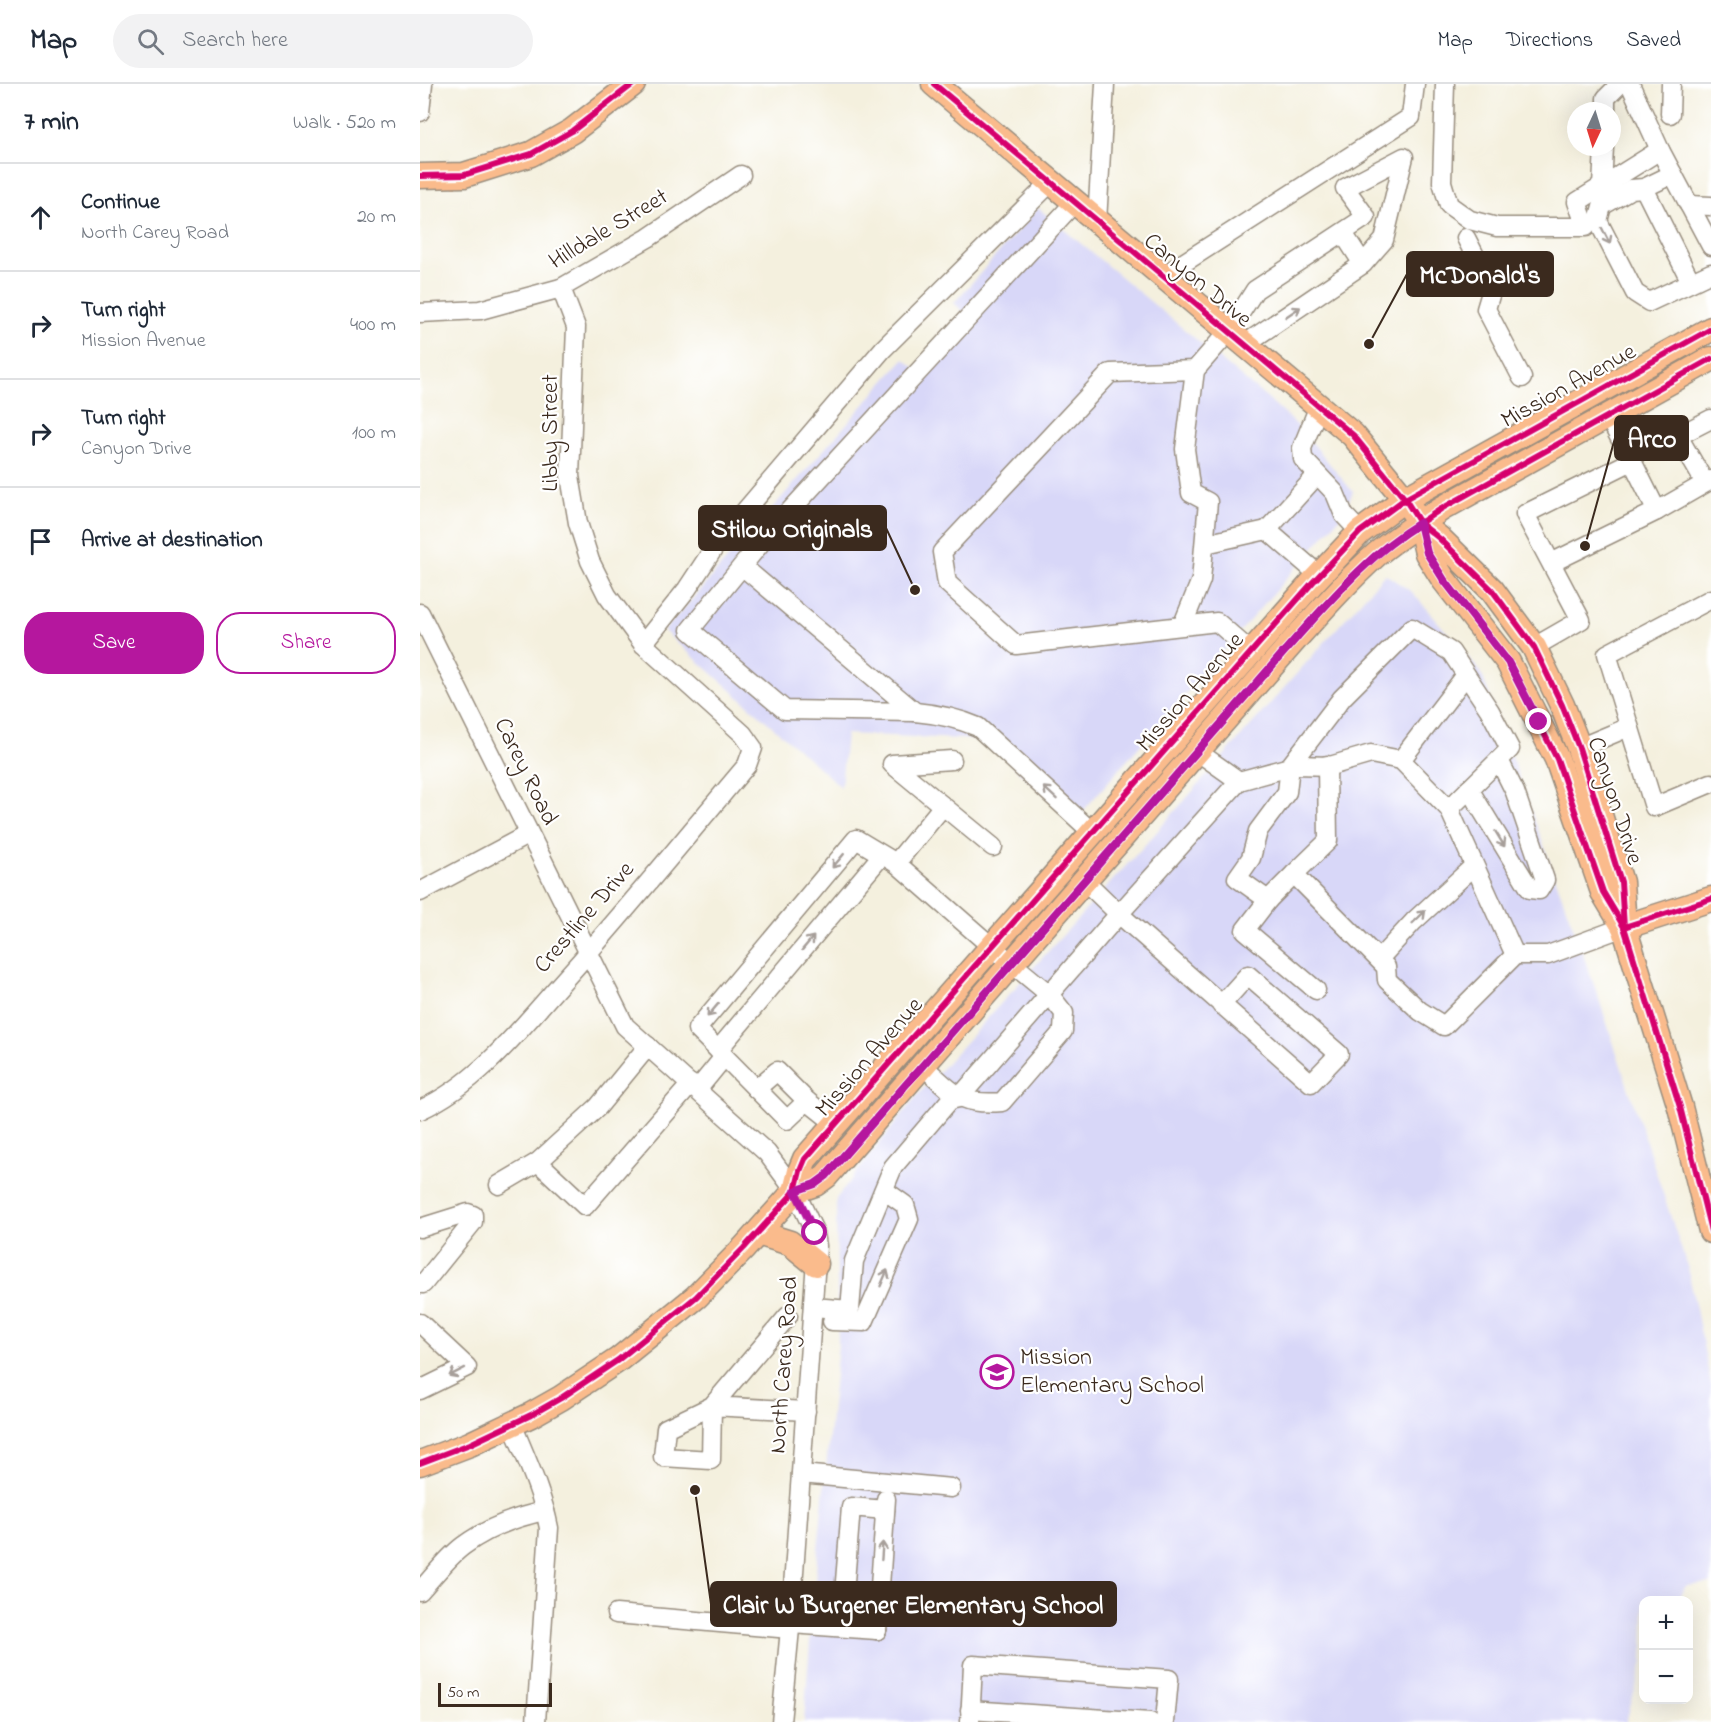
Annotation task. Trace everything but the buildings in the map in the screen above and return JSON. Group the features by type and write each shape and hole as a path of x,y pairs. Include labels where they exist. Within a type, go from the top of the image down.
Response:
{"main road":[{"path":"420,176 464,175 531,154 572,131 633,84"},
{"name":"Canyon Drive","path":"944,87 1097,222 1353,435 1405,499 1420,523 1427,553 1444,580 1508,662 1539,722 1557,759 1603,892 1624,927"},
{"name":"Mission Avenue","path":"420,1463 512,1424 571,1392 644,1340 696,1297 795,1191 800,1171 806,1160 836,1124 1319,575 1360,532 1405,499 1711,329"},
{"path":"1642,397 1647,386 1711,348"},
{"name":"Mission Avenue","path":"795,1191 815,1184 826,1176 1331,599 1378,554 1441,509 1711,359"},
{"name":"Canyon Drive","path":"1420,523 1440,539 1492,590 1534,646 1563,705 1579,748 1621,882 1624,927 1680,1107 1711,1231"},
{"path":"1624,927 1711,899"},
{"path":"758,1233 790,1243 816,1264"}],"street":[{"path":"420,112 423,84"},
{"path":"1097,222 1105,84"},
{"path":"1163,276 1411,117 1415,84"},
{"path":"1445,84 1442,182 1449,205 1470,220 1497,226 1586,227 1577,202 1660,150"},
{"path":"1606,102 1606,98 1620,84"},
{"path":"1630,84 1660,150 1711,246"},
{"path":"1670,114 1671,84"},
{"path":"1602,187 1604,156"},
{"path":"1251,652 1217,622 1183,624 1016,645 947,583 942,552 1110,374 1195,370 1237,338 1363,264 1384,240 1404,157 1346,188 1366,217"},
{"path":"1673,174 1644,188 1631,189 1602,206 1598,221 1635,293 1648,302 1711,273"},
{"name":"Hilldale Street","path":"420,313 480,310 561,288 648,238 741,175"},
{"path":"643,645 687,589 716,545 883,349 1051,182"},
{"path":"1644,188 1691,282"},
{"path":"1074,202 820,478 742,566 690,630 785,710 915,712 942,715 978,727 1093,832"},
{"path":"1237,338 1256,290 1366,217 1393,204"},
{"path":"1689,205 1711,206"},
{"path":"1343,233 1363,264"},
{"path":"1466,238 1492,289 1486,309 1522,378"},
{"path":"1492,289 1533,270"},
{"name":"Libby Street","path":"561,288 576,327 570,476 578,524 590,561 607,595 643,645 743,734"},
{"path":"1183,624 1202,580 1208,502 1191,493 1185,449 1195,370"},
{"path":"1319,406 1302,448 1304,459 1335,493 1344,515 1360,532"},
{"path":"1608,416 1657,511"},
{"path":"1551,563 1657,511 1708,481 1678,436 1711,419"},
{"path":"1534,646 1581,620 1525,514 1632,461"},
{"path":"1205,544 1267,531 1317,475"},
{"path":"1267,531 1319,575"},
{"path":"742,566 915,712"},
{"path":"1711,599 1607,654 1654,807 1711,783"},
{"name":"Carey Road","path":"420,612 589,952"},
{"path":"1268,900 1237,878 1251,858 1258,831 1287,792 1290,766 1342,698 1412,628 1451,652 1490,711 1510,749 1449,808"},
{"path":"1401,760 1466,675"},
{"path":"1579,748 1629,727"},
{"name":"Crestline Drive","path":"420,1110 443,1100 501,1051 589,952 747,765 753,748 743,734"},
{"path":"1198,752 1239,781"},
{"path":"859,1313 854,1262 893,1167 950,1100 959,1098 1119,914 1239,781 1290,766 1327,765 1371,754 1401,760 1449,808 1515,955"},
{"path":"952,760 892,764 993,847"},
{"path":"1469,789 1530,889 1539,890 1545,880 1515,792 1499,760"},
{"path":"1316,990 1245,930 1268,900 1329,841 1327,765"},
{"path":"538,1162 585,1206 694,1087 889,859 942,806"},
{"path":"420,892 529,834"},
{"path":"807,1101 787,1120 697,1029 856,839 889,859 1049,994 1064,1013 1063,1031 1002,1102 981,1104 959,1098 923,1066"},
{"path":"1379,959 1414,921 1474,866"},
{"path":"1294,874 1379,959 1386,967 1387,980 1420,1011 1444,1026 1515,955 1548,955 1624,927"},
{"path":"1085,881 1119,914 1221,1005 1311,1083 1339,1054 1248,975 1221,1005"},
{"name":"North Carey Road","path":"589,952 625,1026 767,1153 795,1191 815,1233 817,1246 813,1313 791,1626 781,1722"},
{"path":"499,1185 538,1162 598,1107 648,1046"},
{"path":"756,1089 777,1071 807,1101 836,1124"},
{"path":"859,1313 909,1219 905,1205 884,1190"},
{"path":"420,1228 468,1213 473,1215 473,1222 423,1284"},
{"path":"813,1313 859,1313"},
{"path":"788,1316 712,1406 806,1411"},
{"path":"420,1323 467,1367 422,1386"},
{"path":"512,1424 531,1471 549,1528 536,1722"},
{"path":"801,1474 951,1488"},
{"path":"877,1630 887,1482"},
{"path":"877,1630 844,1594 851,1507 885,1510"},
{"path":"420,1590 462,1547 491,1528 527,1515 545,1512"},
{"path":"616,1614 877,1630"},
{"path":"1150,1722 970,1716 973,1665 1169,1679 1165,1722"}],"shaded area":[{"path":"1038,208 1275,405 1300,428 1353,492 1342,515 1074,821 984,740 846,734 841,787 664,631 904,359 917,370 966,314 954,303"},
{"path":"1385,574 1412,592 1481,672 1598,996 1688,1269 1711,1385 1711,1583 1686,1586 1679,1596 1639,1596 1639,1676 1626,1722 804,1722 813,1601 838,1345 836,1199 915,1098 1153,836"}],"cycle path":[{"path":"420,176 464,175 531,154 572,131 633,84"},
{"path":"934,84 1353,435 1405,499 1420,523 1427,553 1444,580 1508,662 1557,759 1603,892 1624,927"},
{"path":"795,1191 805,1159 1313,582 1360,532 1405,499 1711,329"},
{"path":"420,1463 470,1444 531,1415 618,1360 696,1297 795,1191 815,1184 826,1176 1297,637 1377,554 1441,509 1711,359"},
{"path":"1420,523 1440,539 1492,590 1534,647 1562,705 1579,748 1621,882 1624,927 1680,1107 1711,1231"},
{"path":"1624,927 1711,899"}],"place":[{"name":"McDonald's","path":"1369,344"},
{"name":"Arco","path":"1585,546"},
{"name":"Stilow Originals","path":"915,590"},
{"name":"Mission Elementary School","path":"997,1372"},
{"name":"Clair W Burgener Elementary School","path":"695,1490"}],"route":[{"path":"815,1233 795,1191 815,1184 826,1176 1331,599 1362,568 1409,530 1420,523 1427,553 1444,580 1508,662 1539,722"}]}
